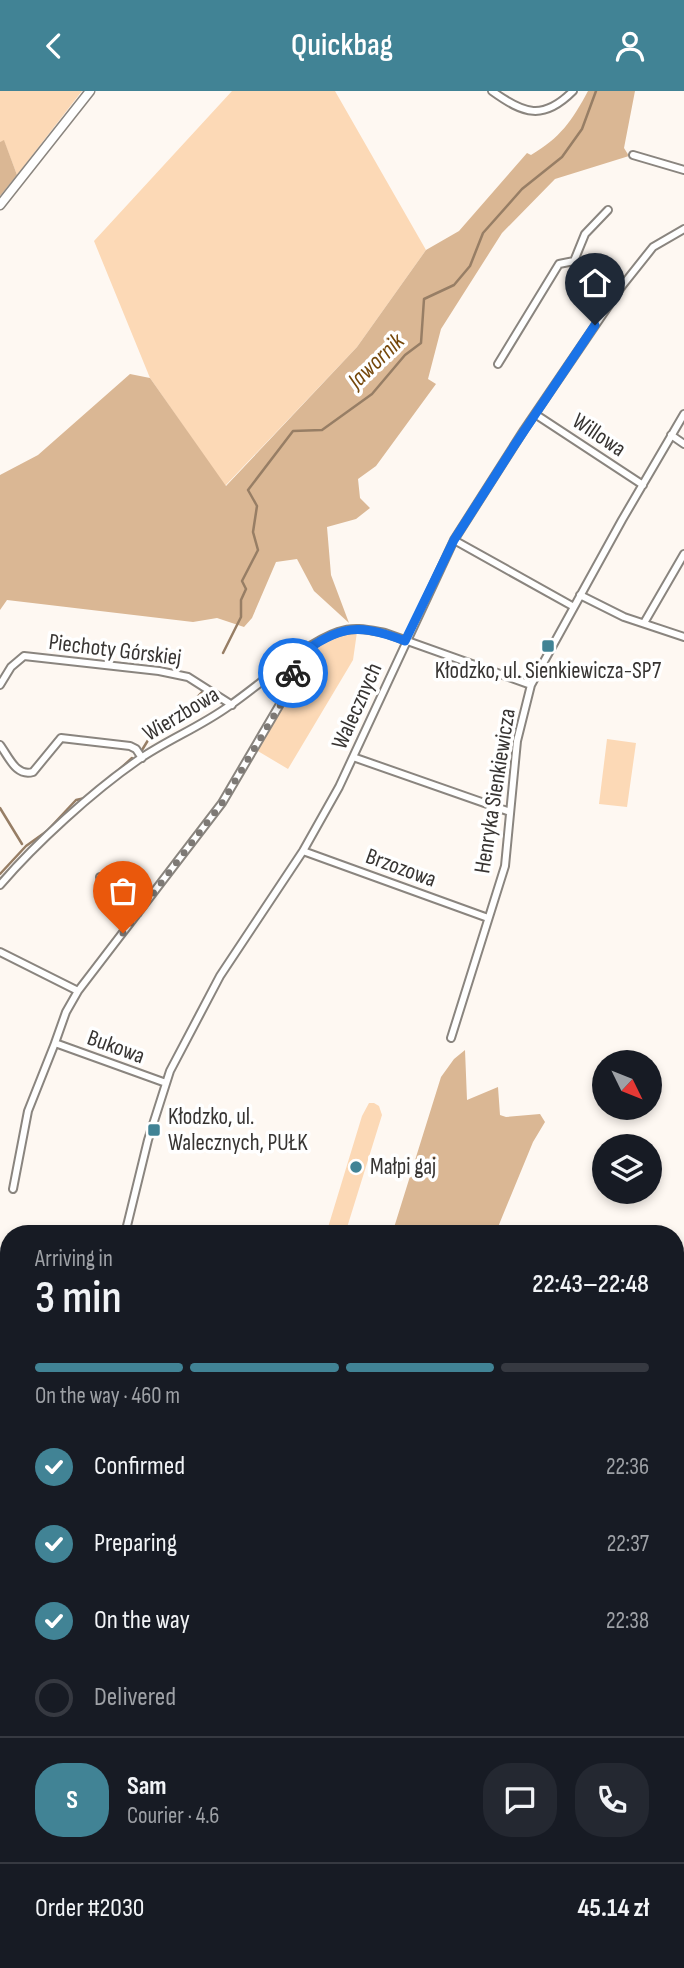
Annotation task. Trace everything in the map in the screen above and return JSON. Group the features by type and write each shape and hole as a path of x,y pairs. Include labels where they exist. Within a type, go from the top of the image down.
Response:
{"street":[{"path":"0,205 90,91"},
{"path":"492,91 513,105 528,111 542,112 564,100 573,91"},
{"path":"633,155 684,170"},
{"path":"574,261 585,234 608,210"},
{"name":"Walecznych","path":"127,1225 166,1083 219,976 303,851 339,787 454,540 622,286 653,247 684,229"},
{"path":"498,364 559,264 574,261 591,273 622,286"},
{"name":"Willowa","path":"535,414 643,485"},
{"name":"Henryka Sienkiewicza","path":"451,1038 505,866 517,741 531,685 684,414"},
{"path":"671,435 684,444"},
{"path":"454,540 574,607"},
{"path":"644,623 684,554"},
{"path":"580,595 624,617 684,636"},
{"name":"Wierzbowa","path":"0,885 21,860 86,802 142,758 232,705 324,637 349,629 385,633 531,685"},
{"name":"Piechoty Górskiej","path":"0,685 11,667 23,656 159,671 188,677 232,705"},
{"name":"Bukowa","path":"13,1189 28,1111 66,1012 78,991 222,803 293,683 293,671 288,663"},
{"path":"0,745 19,771 27,773 33,772 61,738 130,746 136,749 142,758"},
{"path":"353,757 510,812"},
{"name":"Brzozowa","path":"303,851 488,918"},
{"path":"100,877 138,913"},
{"path":"0,952 78,991"},
{"name":"Bukowa","path":"55,1043 166,1083"}],"shaded area":[{"path":"0,91 82,91 17,175 4,141 0,142"},
{"path":"232,91 335,91 426,250 357,347 225,486 150,378 94,241"},
{"path":"588,91 635,91 624,148 629,156 555,179 502,233 441,329 428,379 436,384 376,466 358,479 360,498 370,508 356,519 327,527 331,575 349,623 314,591 297,559 276,562 252,618 244,627 217,618 193,622 7,600 0,610 0,475 38,455 130,374 150,378 226,486 357,347 426,250 459,231 527,153 531,155 558,135 571,120"},
{"path":"4,140 17,175 0,196 0,142"},
{"path":"357,632 353,660 288,769 251,747 288,685 279,677 328,640"},
{"path":"607,739 636,743 627,807 599,804"},
{"path":"465,1050 467,1100 498,1087 500,1115 506,1117 540,1114 545,1122 533,1142 499,1225 395,1225 441,1077 454,1059"},
{"name":"Małpi gaj","path":"369,1103 379,1106 382,1115 348,1225 329,1225 362,1116"}],"waterway":[{"name":"Jawornik","path":"223,653 241,617 241,600 246,589 242,581 258,550 253,532 257,506 248,490 293,431 322,430 372,394 405,355 421,343 424,299 454,285 470,266 483,233 522,189 562,157 582,129 596,91"},
{"name":"Jawornik","path":"142,750 150,737 176,719 203,691"},
{"name":"Jawornik","path":"112,776 132,758"},
{"name":"Jawornik","path":"0,874 76,800 85,798"},
{"path":"0,808 22,844"}],"way so far":[{"path":"123,933 222,803 293,683 293,673"}],"place":[{"name":"Kłodzko, ul. Sienkiewicza-SP7","path":"548,646"},
{"name":"Kłodzko, ul. Walecznych, PUŁK","path":"154,1130"},
{"name":"Małpi gaj","path":"356,1167"}],"route":[{"path":"293,673 288,663 324,637 337,632 363,629 385,633 405,641 454,540 595,325"}]}
